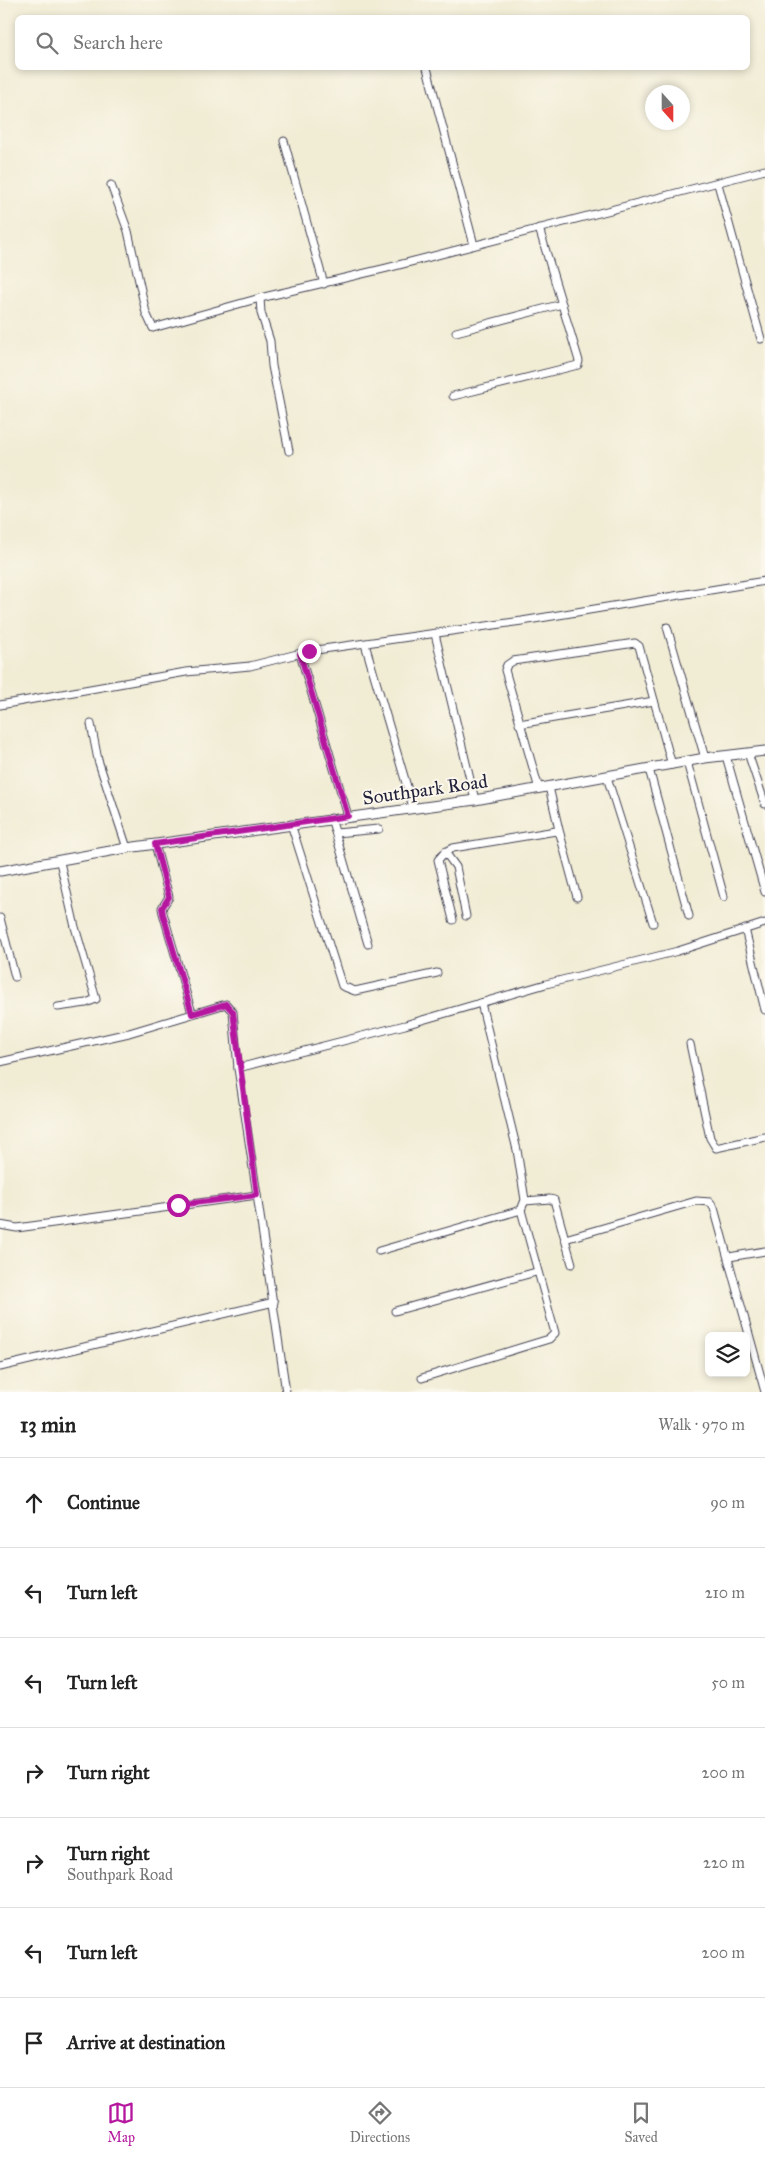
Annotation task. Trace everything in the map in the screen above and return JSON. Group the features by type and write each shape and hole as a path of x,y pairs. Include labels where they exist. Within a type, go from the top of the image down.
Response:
{"street":[{"path":"428,70 474,245"},
{"path":"284,141 324,284"},
{"path":"111,185 128,231 146,313 153,328 260,298 324,284 718,184 765,170"},
{"path":"718,184 761,340"},
{"path":"453,396 578,365 579,361 539,228"},
{"path":"260,298 261,313 270,340 272,366 289,451"},
{"path":"456,332 562,304"},
{"path":"0,705 186,672 250,666 300,654 765,581"},
{"path":"666,627 705,758"},
{"path":"434,634 475,800"},
{"path":"539,789 505,670 506,665 512,661 636,643 672,764"},
{"path":"365,644 413,807"},
{"path":"300,654 348,816"},
{"path":"519,724 654,701"},
{"path":"91,724 98,760 127,848"},
{"name":"Southpark Road","path":"0,871 60,862 127,848 331,818 475,800 705,758 765,751"},
{"path":"748,753 765,804"},
{"path":"726,756 765,892"},
{"path":"687,762 724,897"},
{"path":"649,769 689,916"},
{"path":"607,776 653,923"},
{"path":"549,787 578,897"},
{"path":"331,818 368,944"},
{"path":"291,824 342,986 355,990 437,973"},
{"path":"336,832 379,829"},
{"path":"453,920 438,860 446,852 453,848 556,831 560,834"},
{"path":"155,844 169,897 162,908 163,914 192,1014"},
{"path":"446,852 456,868 466,916"},
{"path":"58,1007 86,1003 96,999 75,927 60,862"},
{"path":"0,918 15,976"},
{"path":"238,1068 609,967 678,951 765,923"},
{"path":"745,930 765,1010"},
{"path":"422,1378 553,1338 555,1333 552,1318 536,1272 521,1210 525,1202 517,1150 481,1003"},
{"path":"0,1062 129,1033 220,1004 230,1007 233,1012 238,1068 286,1392"},
{"path":"690,1044 710,1138 716,1148 765,1136"},
{"path":"0,1225 17,1228 257,1195"},
{"path":"525,1202 550,1198 554,1200 572,1264"},
{"path":"566,1239 696,1201 706,1200 714,1208 765,1392"},
{"path":"379,1251 521,1210"},
{"path":"729,1257 765,1251"},
{"path":"395,1310 536,1272"},
{"path":"0,1367 274,1302"}],"route":[{"path":"178,1205 257,1195 238,1068 233,1012 226,1004 220,1004 192,1014 163,914 162,908 169,897 155,844 348,816 300,654 309,651"}]}
